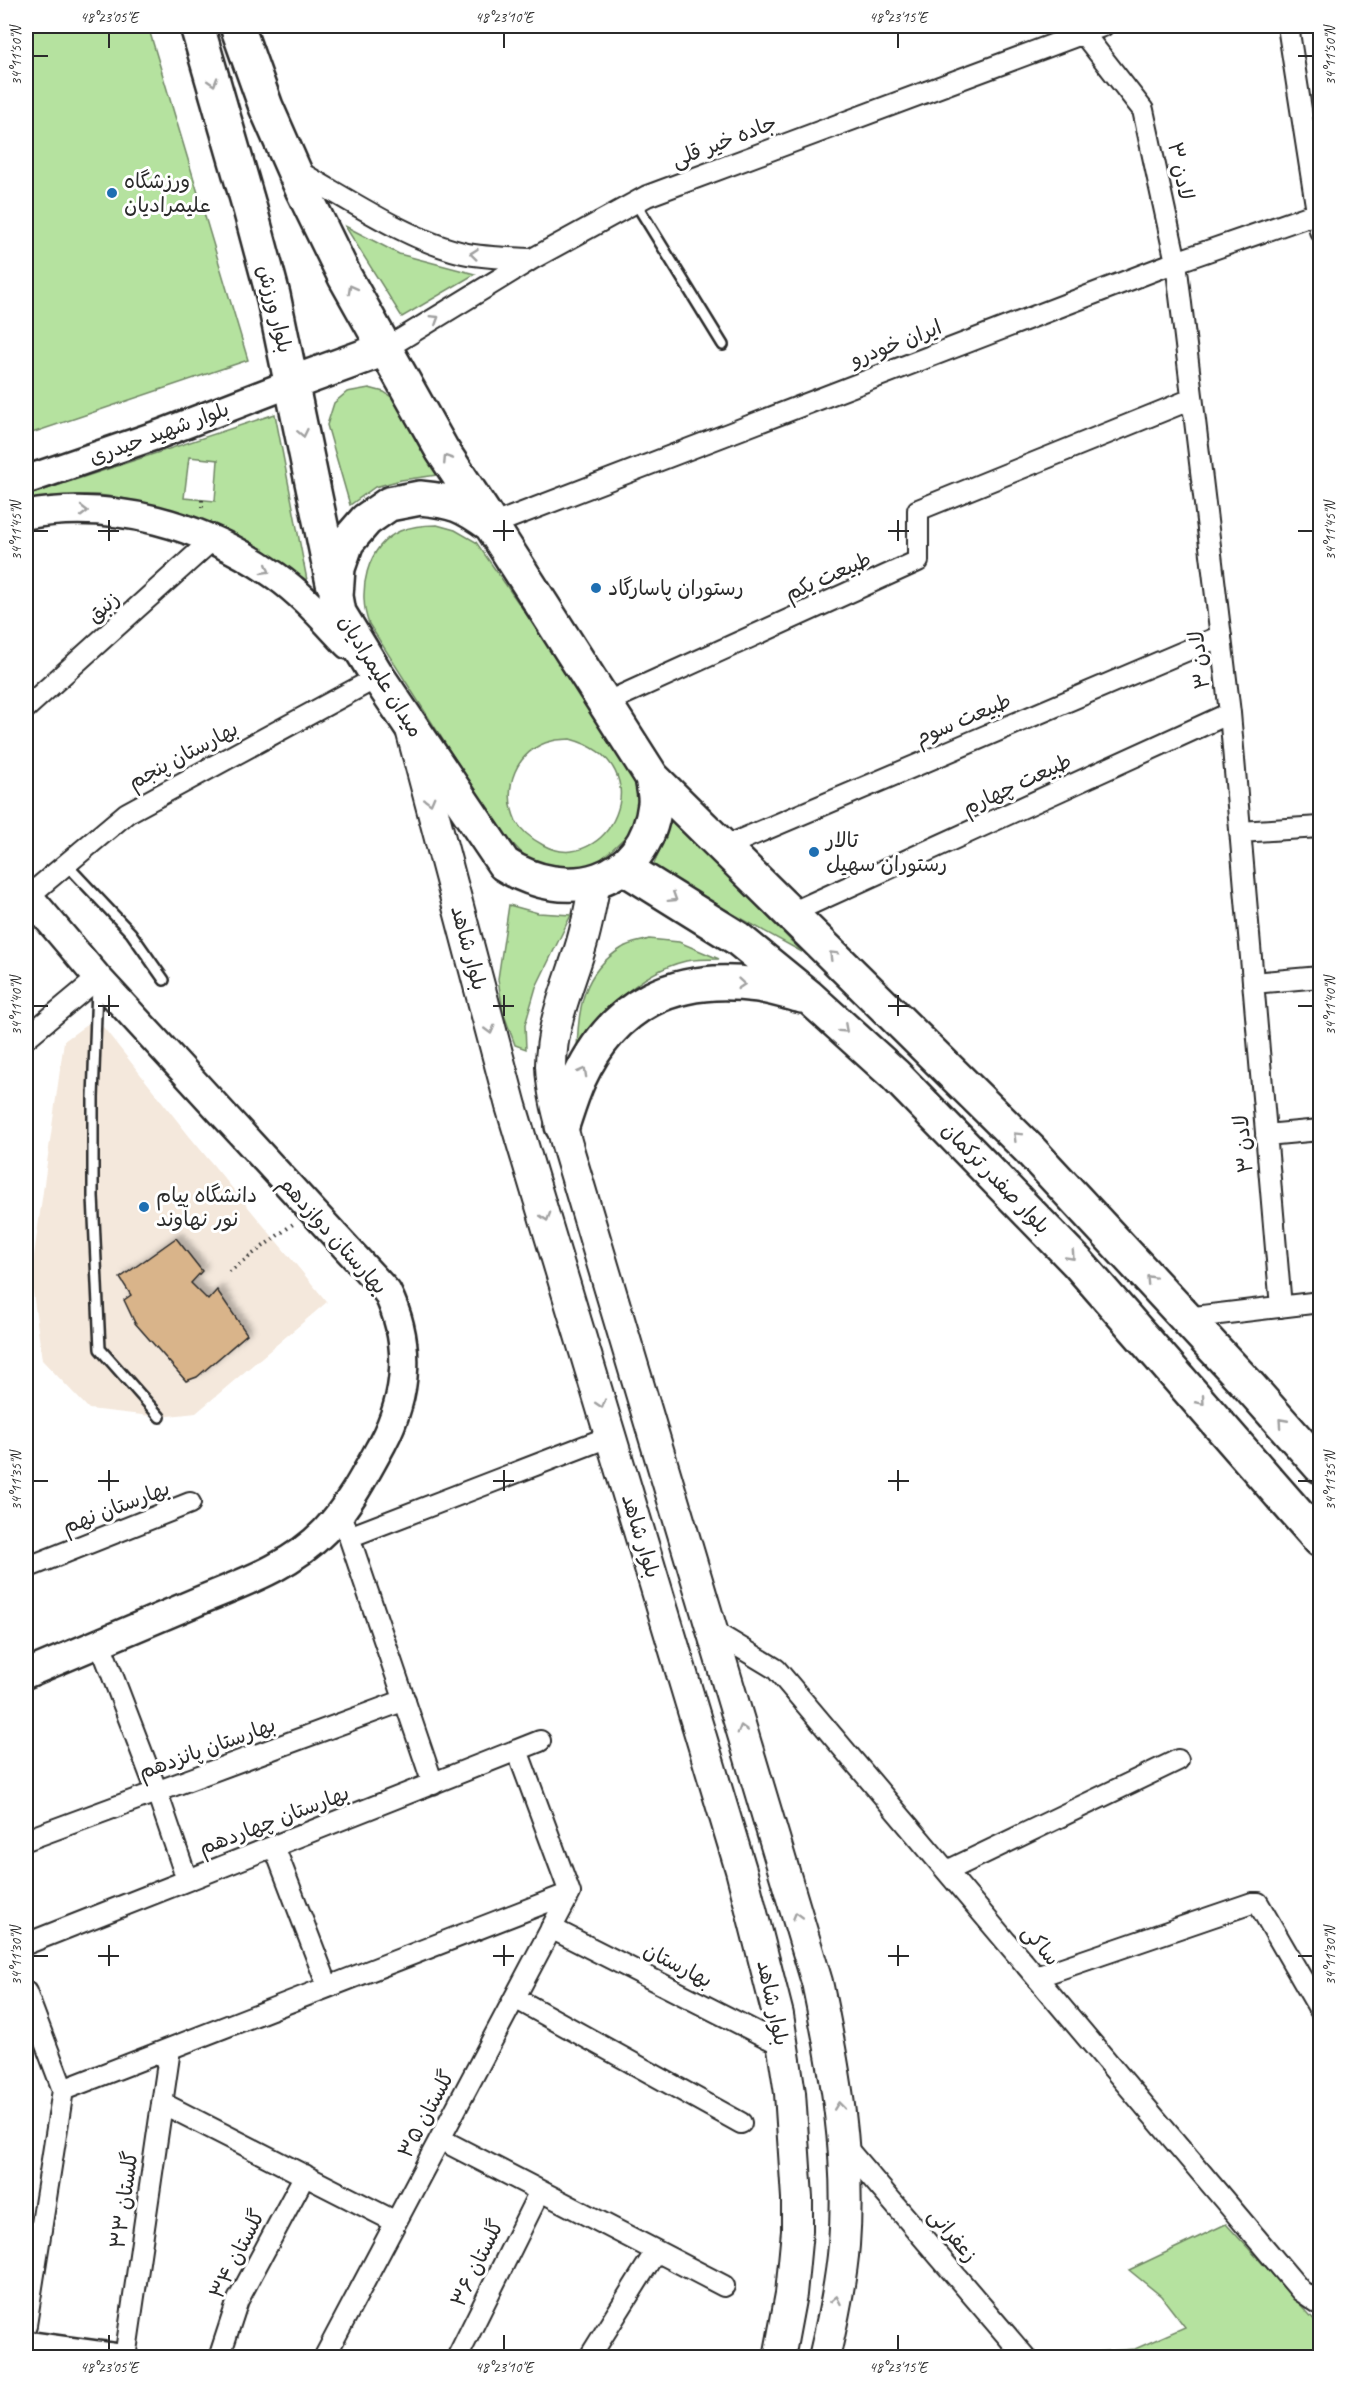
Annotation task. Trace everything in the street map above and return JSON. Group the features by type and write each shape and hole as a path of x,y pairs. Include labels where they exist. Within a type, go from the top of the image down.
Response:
{"highway":[{"name":"بلوار ورزش","path":"197,26 250,208 292,383 336,596"},
{"path":"237,26 266,107 345,277 442,450 491,525"},
{"path":"292,383 385,350"},
{"name":"میدان علیمرادیان","path":"420,498 448,500 465,507 491,525 652,777 656,803 649,829 639,850 609,874 570,886 544,883 504,864 378,677 339,613 336,596 338,568 347,542 366,520 389,504 420,498"},
{"name":"بلوار صفدر ترکمان","path":"652,777 1029,1149 1320,1466"},
{"name":"بلوار صفدر ترکمان","path":"609,874 737,938 811,999 895,1074 1077,1262 1320,1540"},
{"path":"562,1126 579,1079 602,1040 622,1016 658,994 692,984 724,982 759,985 811,999"}],"main road":[{"name":"بلوار شاهد","path":"410,724 511,1106 761,1942 790,2093 795,2154 797,2231 791,2294 779,2358"},
{"name":"بلوار شاهد","path":"609,874 564,992 554,1034 551,1067 562,1126 817,1982 837,2088 843,2144 844,2244 840,2282 824,2358"},
{"path":"764,2358 779,2320 794,2268"}],"street":[{"name":"جاده خیر قلی","path":"385,350 532,259 647,196 1102,26"},
{"path":"1288,26 1319,219"},
{"name":"لادن ۳","path":"1083,33 1143,110 1176,262 1230,713 1281,1307"},
{"path":"293,168 387,221 431,242 464,253 532,259"},
{"name":"ایران خودرو","path":"491,525 1176,262 1319,219"},
{"name":"بلوار شهید حیدری","path":"26,480 160,434 292,383"},
{"name":"طبیعت یکم","path":"605,703 918,561 918,510 1192,399"},
{"path":"26,514 86,511 133,514 184,528 212,540 276,576 313,608 378,677"},
{"name":"زنبق","path":"26,708 212,540"},
{"name":"طبیعت سوم","path":"724,847 1221,636"},
{"name":"بهارستان پنجم","path":"26,896 127,813 378,677"},
{"name":"طبیعت چهارم","path":"791,913 1230,713"},
{"path":"1240,832 1320,827"},
{"name":"بهارستان دوازدهم","path":"26,896 98,978 387,1292 396,1310 404,1341 404,1373 397,1413 365,1475 345,1525 323,1533 279,1567 26,1674"},
{"path":"1253,983 1320,977"},
{"path":"26,1038 98,978"},
{"path":"1266,1135 1320,1130"},
{"path":"1186,1318 1320,1302"},
{"path":"433,1784 345,1525 611,1436"},
{"name":"بهارستان نهم","path":"26,1568 190,1503"},
{"name":"ساکی","path":"713,1631 776,1669 1301,2291 1320,2304"},
{"path":"100,1643 157,1792 187,1880"},
{"name":"بهارستان پانزدهم","path":"26,1840 405,1700"},
{"name":"بهارستان چهاردهم","path":"26,1944 540,1742"},
{"path":"63,2090 570,1893 517,1750"},
{"path":"947,1871 1178,1760"},
{"path":"274,1846 328,1987"},
{"name":"گلستان ۳۵","path":"324,2358 570,1893"},
{"path":"1036,1977 1252,1903 1258,1903 1320,2010"},
{"name":"بهارستان","path":"551,1928 782,2046"},
{"path":"26,1992 63,2090 26,2325"},
{"path":"515,1998 741,2123"},
{"name":"گلستان ۳۳","path":"125,2358 170,2049"},
{"path":"162,2103 396,2222"},
{"path":"440,2139 724,2286"},
{"name":"زعفرانی","path":"843,2144 1026,2358"},
{"name":"گلستان ۳۴","path":"219,2358 238,2300 305,2175"},
{"name":"گلستان ۳۶","path":"457,2358 540,2191"},
{"path":"589,2358 656,2251"},
{"path":"26,2344 120,2358"}],"lane":[{"path":"635,202 723,345"},
{"path":"66,864 131,933 164,980"},
{"path":"98,978 93,1152 100,1349 160,1417"}],"path":[{"path":"229,1272 311,1211"}],"shaded area":[{"name":"دانشگاه پیام نور نهاوند","path":"96,1018 190,1137 327,1302 196,1413 160,1417 89,1409 42,1360 31,1277 64,1041"}],"green space":[{"name":"ورزشگاه علیمرادیان","path":"26,26 148,26 248,360 26,435"},
{"path":"345,226 399,254 475,274 402,317"},
{"path":"369,388 384,392 397,401 438,475 401,480 375,487 350,505 327,425 334,403 347,392"},
{"path":"275,414 307,580 226,536 166,510 135,501 105,496 76,495 26,503 26,496","holes":["189,457 218,460 215,501 184,498"]},
{"path":"437,525 455,530 476,542 628,760 640,796 639,818 629,833 609,853 588,867 556,870 541,867 516,847 499,828 369,624 365,612 365,585 367,572 379,548 388,538 400,531","holes":["570,739 599,752 615,771 620,793 616,814 605,833 587,846 566,851 543,845 521,829 512,809 511,784 521,761 529,752 540,745"]},
{"path":"672,818 802,952 652,869"},
{"path":"509,905 538,913 571,915 536,987 525,1025 526,1049 515,1045 503,1012 498,979"},
{"path":"649,939 679,942 719,959 686,961 652,974 637,984 611,1008 577,1051 581,1006 590,980 598,968 622,948"},
{"path":"1226,2224 1320,2326 1320,2357 1075,2358 1083,2353 1135,2349 1185,2327 1161,2296 1129,2270"}],"building":[{"name":"دانشگاه پیام نور نهاوند","path":"176,1238 202,1271 191,1283 208,1300 217,1290 247,1334 197,1377 186,1381 135,1323 124,1300 131,1295 120,1278"}],"place":[{"name":"ورزشگاه علیمرادیان","path":"112,193"},
{"name":"رستوران پاسارگاد","path":"596,588"},
{"name":"تالار رستوران سهیل","path":"814,852"},
{"name":"دانشگاه پیام نور نهاوند","path":"144,1207"}]}
